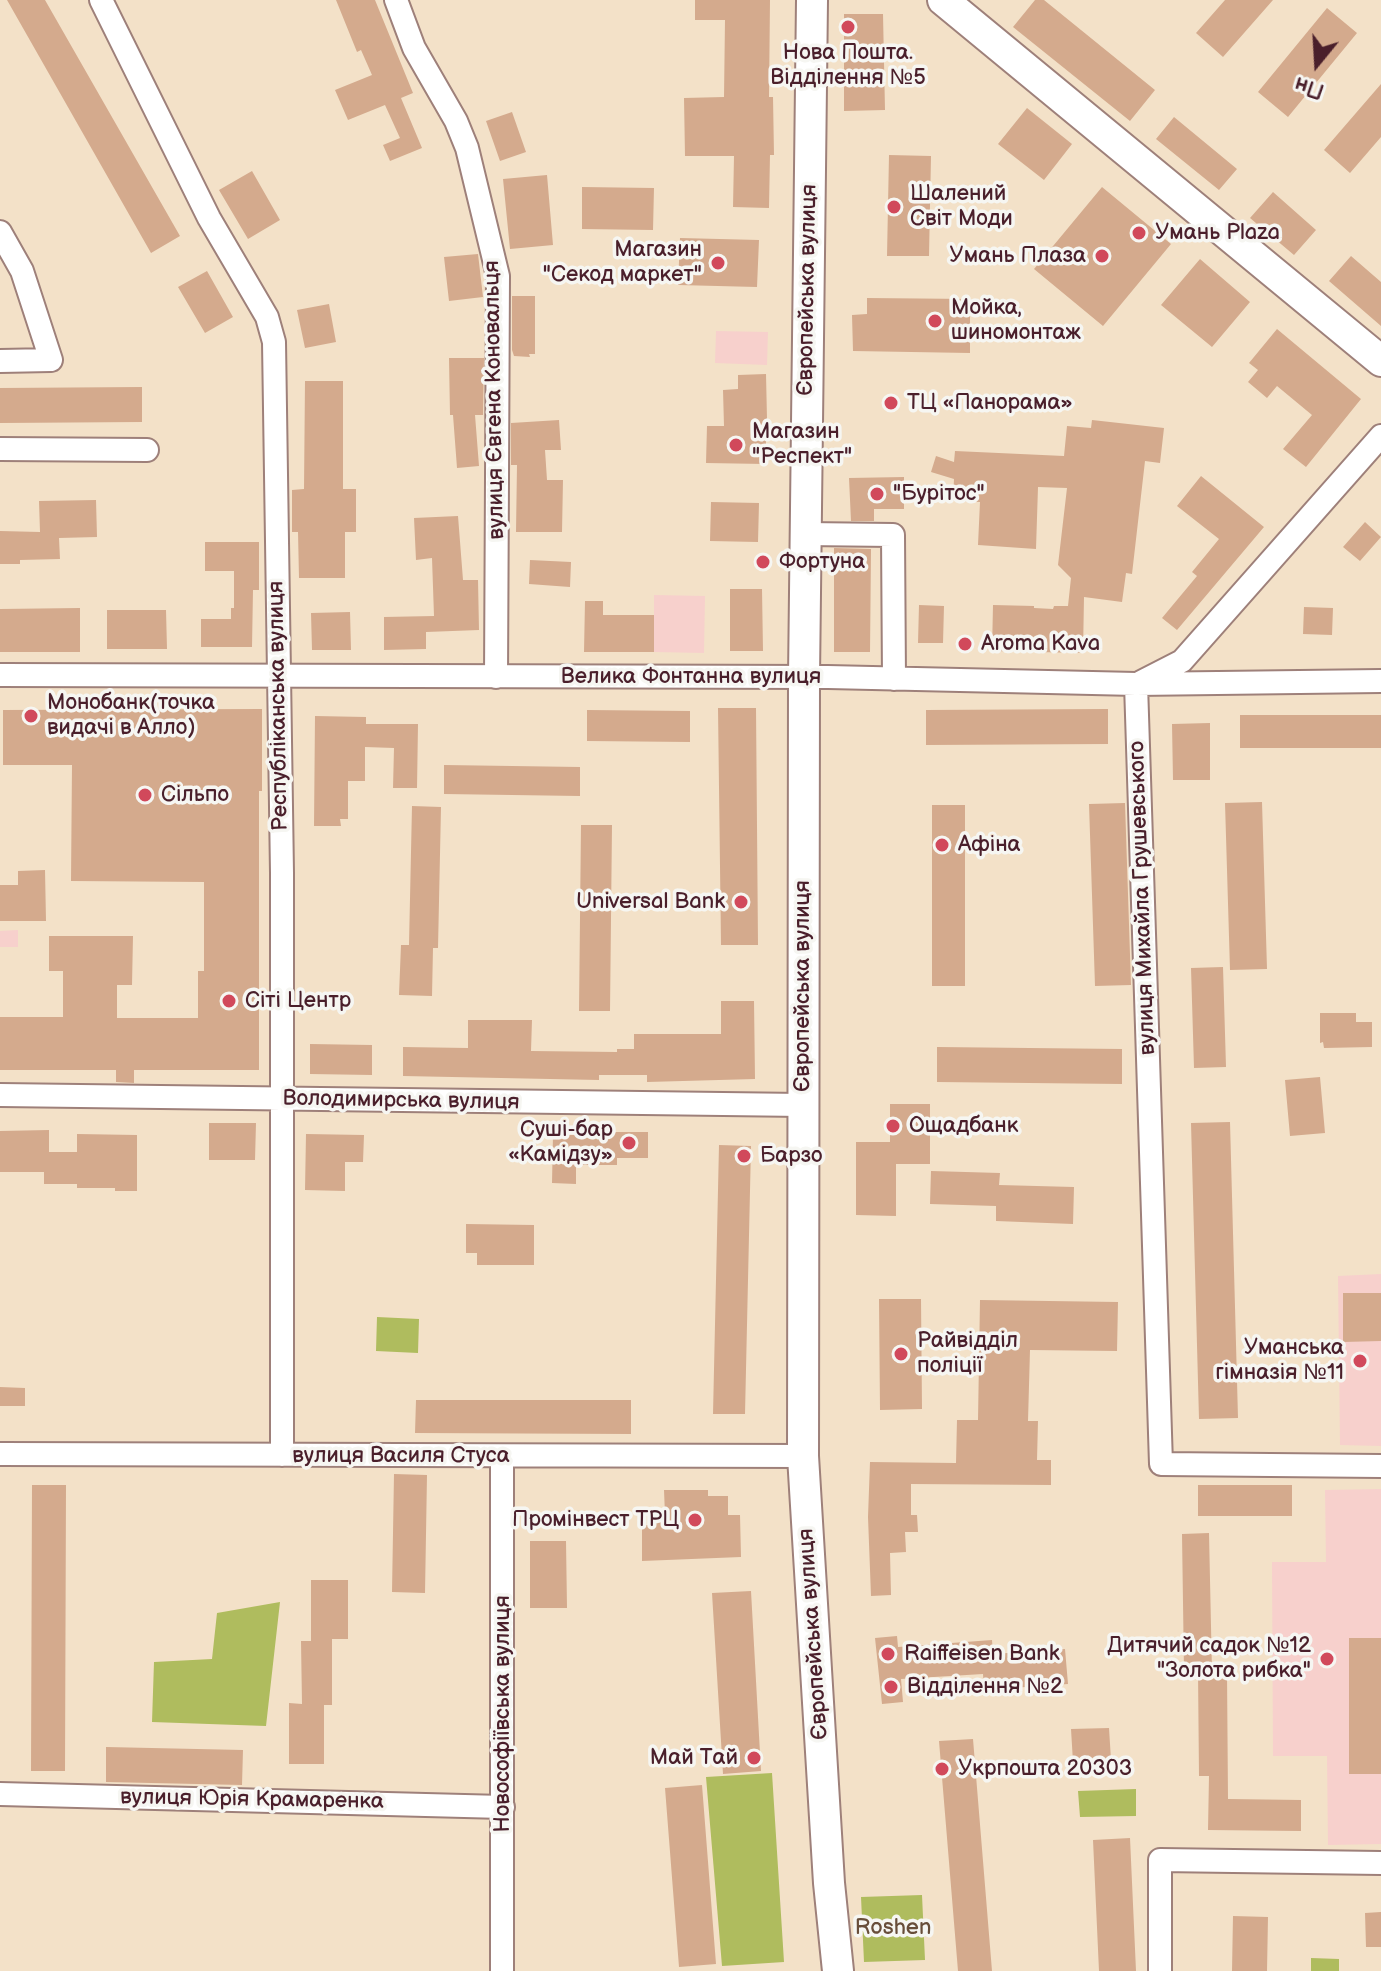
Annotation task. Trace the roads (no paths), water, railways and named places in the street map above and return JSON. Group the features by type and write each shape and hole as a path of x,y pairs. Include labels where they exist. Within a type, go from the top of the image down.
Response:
{"main road":[{"name":"Європейська вулиця","path":"812,0 804,677 803,1456 829,1883 838,1971"},
{"path":"943,0 1381,361"}],"street":[{"name":"Республіканська вулиця","path":"101,0 209,218 272,329 282,873 282,1455"},
{"name":"вулиця Євгена Коновальця","path":"396,0 414,48 456,121 467,148 498,276 496,677"},
{"path":"0,232 22,271 51,360 0,361"},
{"path":"1136,684 1182,661 1381,436"},
{"path":"0,449 147,450"},
{"path":"805,534 893,535 894,679"},
{"name":"Велика Фонтанна вулиця","path":"0,675 804,677 1136,684 1381,681"},
{"name":"вулиця Михайла Грушевського","path":"1136,684 1161,1464 1381,1466"},
{"name":"Володимирська вулиця","path":"0,1095 803,1105"},
{"name":"вулиця Василя Стуса","path":"0,1454 803,1456"},
{"name":"Новософіївська вулиця","path":"502,1456 502,1971"},
{"name":"вулиця Юрія Крамаренка","path":"0,1794 503,1807"},
{"path":"1160,1971 1160,1860 1381,1863"}],"place":[{"name":"Нова Пошта. Відділення №5","path":"848,27"},
{"name":"Шалений Світ Моди","path":"894,207"},
{"name":"Умань Plaza","path":"1139,233"},
{"name":"Умань Плаза","path":"1102,256"},
{"name":"Магазин \"Секод маркет\"","path":"718,263"},
{"name":"Мойка, шиномонтаж","path":"935,321"},
{"name":"ТЦ «Панорама»","path":"891,403"},
{"name":"Магазин \"Респект\"","path":"736,445"},
{"name":"\"Бурітос\"","path":"877,494"},
{"name":"Фортуна","path":"763,562"},
{"name":"Aroma Kava","path":"965,644"},
{"name":"Монобанк(точка видачі в Алло)","path":"31,716"},
{"name":"Сільпо","path":"145,795"},
{"name":"Афіна","path":"942,845"},
{"name":"Universal Bank","path":"741,902"},
{"name":"Сіті Центр","path":"229,1001"},
{"name":"Ощадбанк","path":"893,1126"},
{"name":"Суші-бар «Камідзу»","path":"629,1143"},
{"name":"Барзо","path":"744,1156"},
{"name":"Райвідділ поліції","path":"901,1354"},
{"name":"Уманська гімназія №11","path":"1360,1361"},
{"name":"Промінвест ТРЦ","path":"695,1520"},
{"name":"Raiffeisen Bank","path":"888,1654"},
{"name":"Дитячий садок №12 \"Золота рибка\"","path":"1327,1659"},
{"name":"Відділення №2","path":"891,1687"},
{"name":"Май Тай","path":"754,1758"},
{"name":"Укрпошта 20303","path":"942,1769"}],"park label":[{"name":"Roshen","path":"893,1928"}]}
